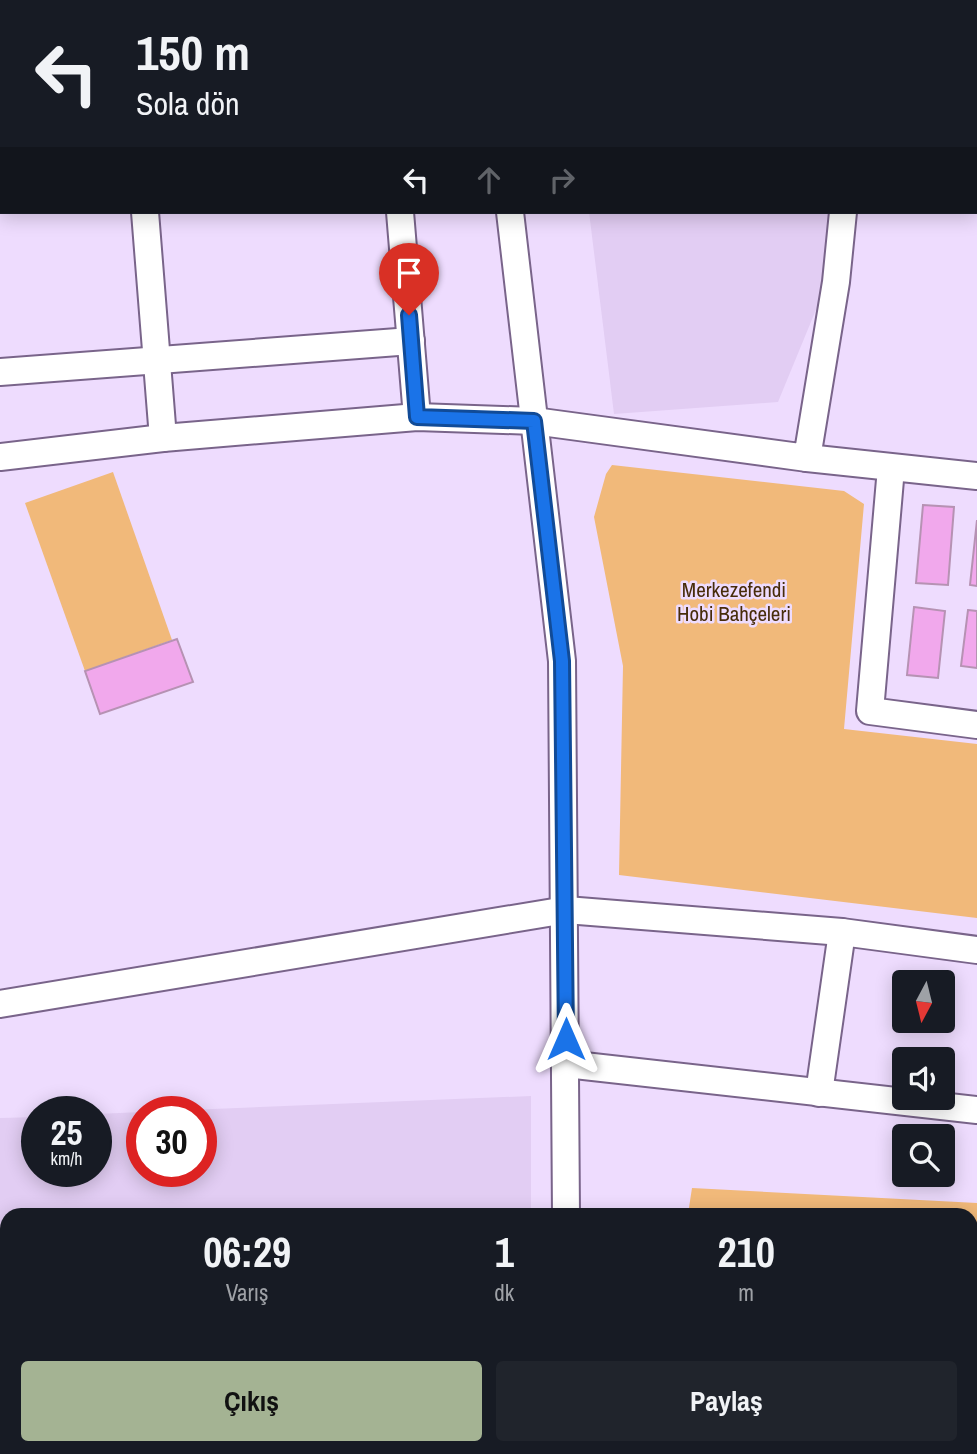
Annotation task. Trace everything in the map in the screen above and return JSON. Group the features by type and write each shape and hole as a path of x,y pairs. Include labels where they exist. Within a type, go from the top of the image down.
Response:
{"street":[{"path":"145,214 163,438"},
{"path":"400,214 417,417"},
{"path":"510,214 562,661 566,910 566,1208"},
{"path":"807,458 836,282 843,214"},
{"path":"0,372 411,341"},
{"path":"0,457 163,438 417,417 534,421 807,458 977,476"},
{"path":"891,468 870,711 977,725"},
{"path":"0,1004 566,910 842,932 977,950"},
{"path":"819,1093 842,932"},
{"path":"566,1065 977,1110"}],"shaded area":[{"path":"589,214 847,214 850,227 778,402 614,414"},
{"path":"531,1096 531,1208 0,1208 0,1118 21,1117 21,1187 112,1187 112,1113 126,1113 126,1187 217,1187 217,1109"}],"green space":[{"name":"Merkezefendi Hobi Bahçeleri","path":"612,465 844,491 864,504 844,729 977,744 977,918 619,875 623,666 594,517 606,474"},
{"path":"113,472 172,640 85,671 25,503"},
{"path":"692,1188 977,1203 977,1208 689,1208"}],"building":[{"path":"923,505 954,507 948,585 916,583"},
{"path":"977,520 977,586 970,585"},
{"path":"914,607 945,611 938,678 907,675"},
{"path":"968,610 977,611 977,668 961,666"},
{"path":"177,639 193,682 100,714 85,671"}],"route":[{"path":"409,315 417,417 534,421 562,661 566,1039"}]}
